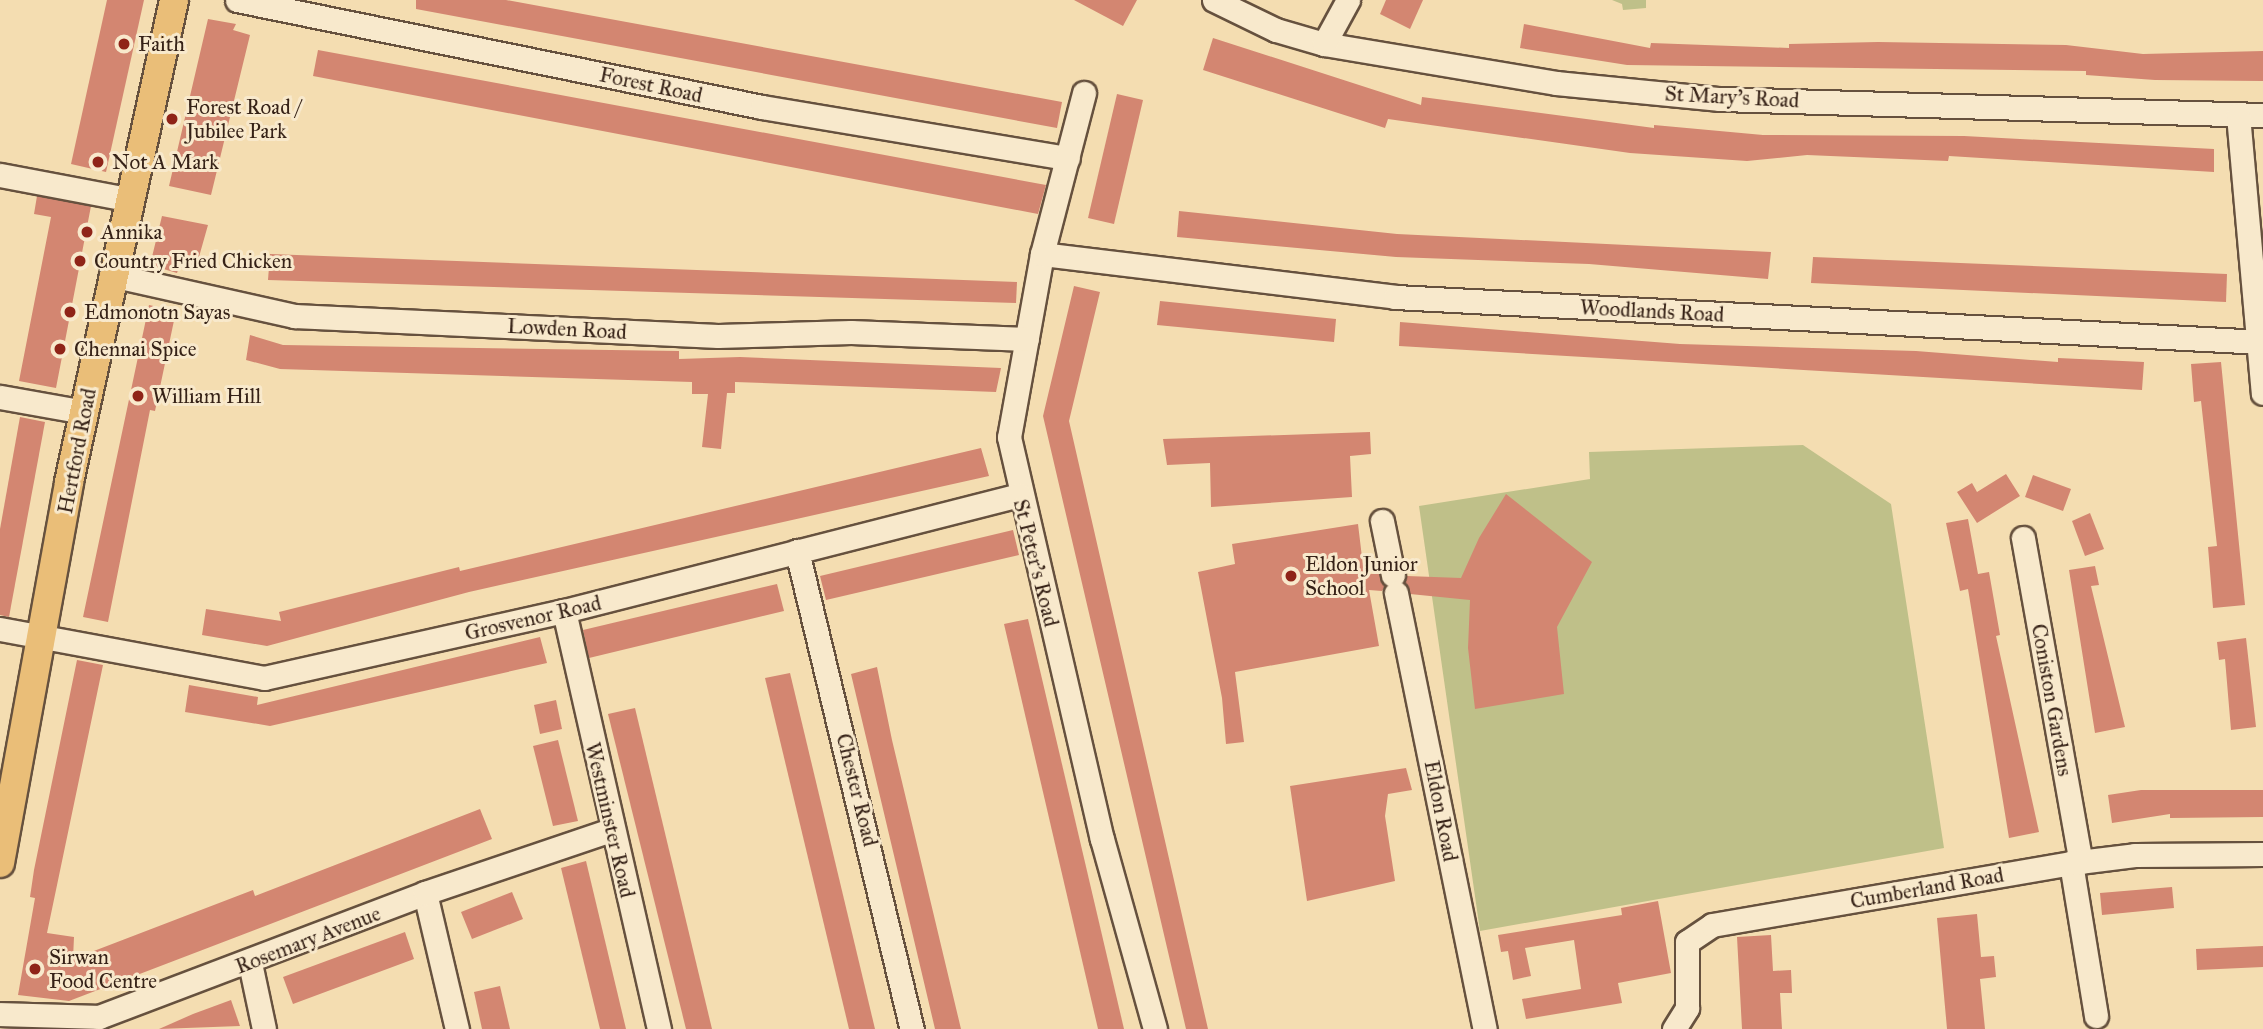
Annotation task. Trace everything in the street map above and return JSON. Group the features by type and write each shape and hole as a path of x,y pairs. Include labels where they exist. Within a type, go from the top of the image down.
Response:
{"main road":[{"name":"Hertford Road","path":"0,863 111,275 174,0"}],"street":[{"name":"Forest Road","path":"237,0 310,7 762,107 1068,158"},
{"name":"St Mary's Road","path":"1214,0 1276,30 1324,44 1556,83 1720,99 2263,115"},
{"path":"1324,44 1348,0"},
{"name":"St Peter's Road","path":"1084,93 1042,254 1009,437 1019,495 1102,839 1155,1029"},
{"path":"2238,115 2261,342 2263,393"},
{"path":"0,175 127,199"},
{"name":"Woodlands Road","path":"1042,254 1395,297 2261,342"},
{"name":"Lowden Road","path":"111,275 293,316 718,336 851,332 1027,339"},
{"path":"0,397 84,412"},
{"name":"Grosvenor Road","path":"0,629 264,678 564,611 1019,495"},
{"name":"Eldon Road","path":"1382,521 1485,1029"},
{"name":"Coniston Gardens","path":"2023,538 2076,863 2096,1016"},
{"name":"Chester Road","path":"797,551 912,1029"},
{"name":"Westminster Road","path":"564,611 611,830 659,1029"},
{"name":"Rosemary Avenue","path":"0,1014 99,1017 250,963 425,893 611,830"},
{"name":"Cumberland Road","path":"1674,1029 1687,1008 1687,942 1712,925 2135,855 2263,854"},
{"path":"425,893 457,1029"},
{"path":"250,963 264,1029"}],"green space":[{"path":"1612,0 1646,0 1646,8 1623,10 1622,4"},
{"path":"1803,445 1891,504 1944,848 1480,931 1419,506 1590,479 1589,452"}],"building":[{"path":"107,0 144,0 106,172 71,164"},
{"path":"416,0 506,0 1062,102 1057,128 416,9"},
{"path":"1074,0 1137,0 1123,26"},
{"path":"1386,0 1423,0 1410,29 1380,14"},
{"path":"208,19 236,24 233,30 250,35 211,195 169,186"},
{"path":"1524,24 1650,48 1651,43 1789,48 1789,44 1878,42 2066,45 2143,54 2263,51 2263,81 2155,80 2086,75 2086,71 1627,65 1520,48"},
{"path":"1213,38 1421,105 1422,97 1654,128 1654,125 1763,135 1964,136 2214,149 2214,172 1949,156 1948,161 1807,155 1747,161 1630,153 1388,119 1385,128 1203,70"},
{"path":"318,50 1046,185 1038,214 313,76"},
{"path":"1117,94 1143,100 1114,224 1088,218"},
{"path":"37,196 91,206 56,388 19,381 51,217 34,214"},
{"path":"1179,211 1397,234 1771,252 1768,279 1589,264 1396,257 1177,237"},
{"path":"162,216 208,225 195,271 179,267 177,273 150,265"},
{"path":"270,254 1017,282 1016,303 268,280"},
{"path":"1813,257 2227,274 2226,302 1811,283"},
{"path":"1074,286 1100,292 1069,421 1208,1029 1186,1029 1043,416"},
{"path":"1160,301 1336,319 1334,342 1157,325"},
{"path":"149,305 176,311 155,411 150,410 108,622 83,617"},
{"path":"1400,322 1680,344 1916,351 2058,362 2058,358 2144,362 2142,390 1399,346"},
{"path":"250,335 283,345 679,351 679,359 740,357 1001,368 996,392 735,382 735,393 727,393 721,449 702,447 708,394 692,394 692,382 280,369 246,360"},
{"path":"2221,362 2245,605 2213,608 2208,547 2217,546 2201,401 2194,402 2191,364"},
{"path":"20,417 45,422 9,617 0,615 0,529"},
{"path":"1370,432 1371,454 1350,456 1352,497 1211,507 1210,463 1167,465 1163,439"},
{"path":"981,448 989,476 469,592 267,646 202,635 206,609 281,621 279,612 459,567 460,571"},
{"path":"2006,474 2020,496 1977,523 1957,492 1972,483 1977,492"},
{"path":"2033,475 2071,489 2063,511 2025,497"},
{"path":"1506,494 1592,562 1557,627 1564,694 1475,709 1468,648 1470,600 1410,594 1404,582 1407,576 1461,578 1479,538"},
{"path":"2090,513 2104,549 2085,556 2072,521"},
{"path":"1968,519 1978,574 1989,572 2000,635 1996,636 2039,832 2009,838 1968,589 1960,591 1946,523"},
{"path":"1358,524 1364,574 1379,574 1385,586 1382,591 1369,590 1379,646 1235,672 1244,742 1226,744 1222,698 1198,572 1235,564 1232,544"},
{"path":"1013,530 1019,555 826,600 820,576"},
{"path":"2095,566 2099,585 2091,586 2125,727 2095,733 2069,570"},
{"path":"777,584 784,611 589,658 583,630"},
{"path":"1028,619 1124,1029 1098,1029 1004,624"},
{"path":"540,637 547,663 270,726 185,712 189,685 258,697 257,705"},
{"path":"2246,638 2256,727 2231,730 2225,659 2219,660 2217,642"},
{"path":"77,660 103,665 47,933 74,937 73,959 253,890 255,896 480,809 492,839 69,1001 18,995 35,898 30,897 34,870"},
{"path":"877,667 961,1029 935,1029 851,674"},
{"path":"790,673 875,1029 849,1029 765,678"},
{"path":"556,700 562,729 540,734 534,705"},
{"path":"635,708 712,1029 686,1029 608,714"},
{"path":"558,740 578,821 553,826 533,746"},
{"path":"1406,768 1412,790 1388,794 1385,816 1395,881 1307,901 1290,786"},
{"path":"2141,790 2263,790 2263,817 2170,818 2170,814 2112,823 2108,795"},
{"path":"586,861 626,1029 600,1029 561,868"},
{"path":"2172,887 2174,908 2102,915 2100,893"},
{"path":"512,892 523,919 472,939 461,912"},
{"path":"1658,901 1671,973 1618,983 1622,1003 1526,1019 1522,999 1581,989 1574,940 1525,948 1531,976 1513,980 1508,951 1501,952 1498,935 1622,915 1621,908"},
{"path":"1977,914 1981,957 1994,956 1996,977 1980,979 1985,1029 1947,1029 1937,918"},
{"path":"405,932 414,959 293,1004 283,977"},
{"path":"1771,935 1773,971 1791,970 1792,993 1780,993 1782,1029 1742,1029 1737,937"},
{"path":"2263,946 2263,967 2197,970 2196,949"},
{"path":"500,986 510,1029 482,1029 474,992"},
{"path":"231,1000 240,1026 159,1029 193,1014"}],"place":[{"name":"Faith","path":"124,44"},
{"name":"Forest Road / Jubilee Park","path":"172,119"},
{"name":"Not A Mark","path":"98,162"},
{"name":"Annika","path":"87,232"},
{"name":"Country Fried Chicken","path":"80,261"},
{"name":"Edmonotn Sayas","path":"70,312"},
{"name":"Chennai Spice","path":"60,349"},
{"name":"William Hill","path":"138,396"},
{"name":"Eldon Junior School","path":"1291,576"},
{"name":"Sirwan Food Centre","path":"35,969"}]}
